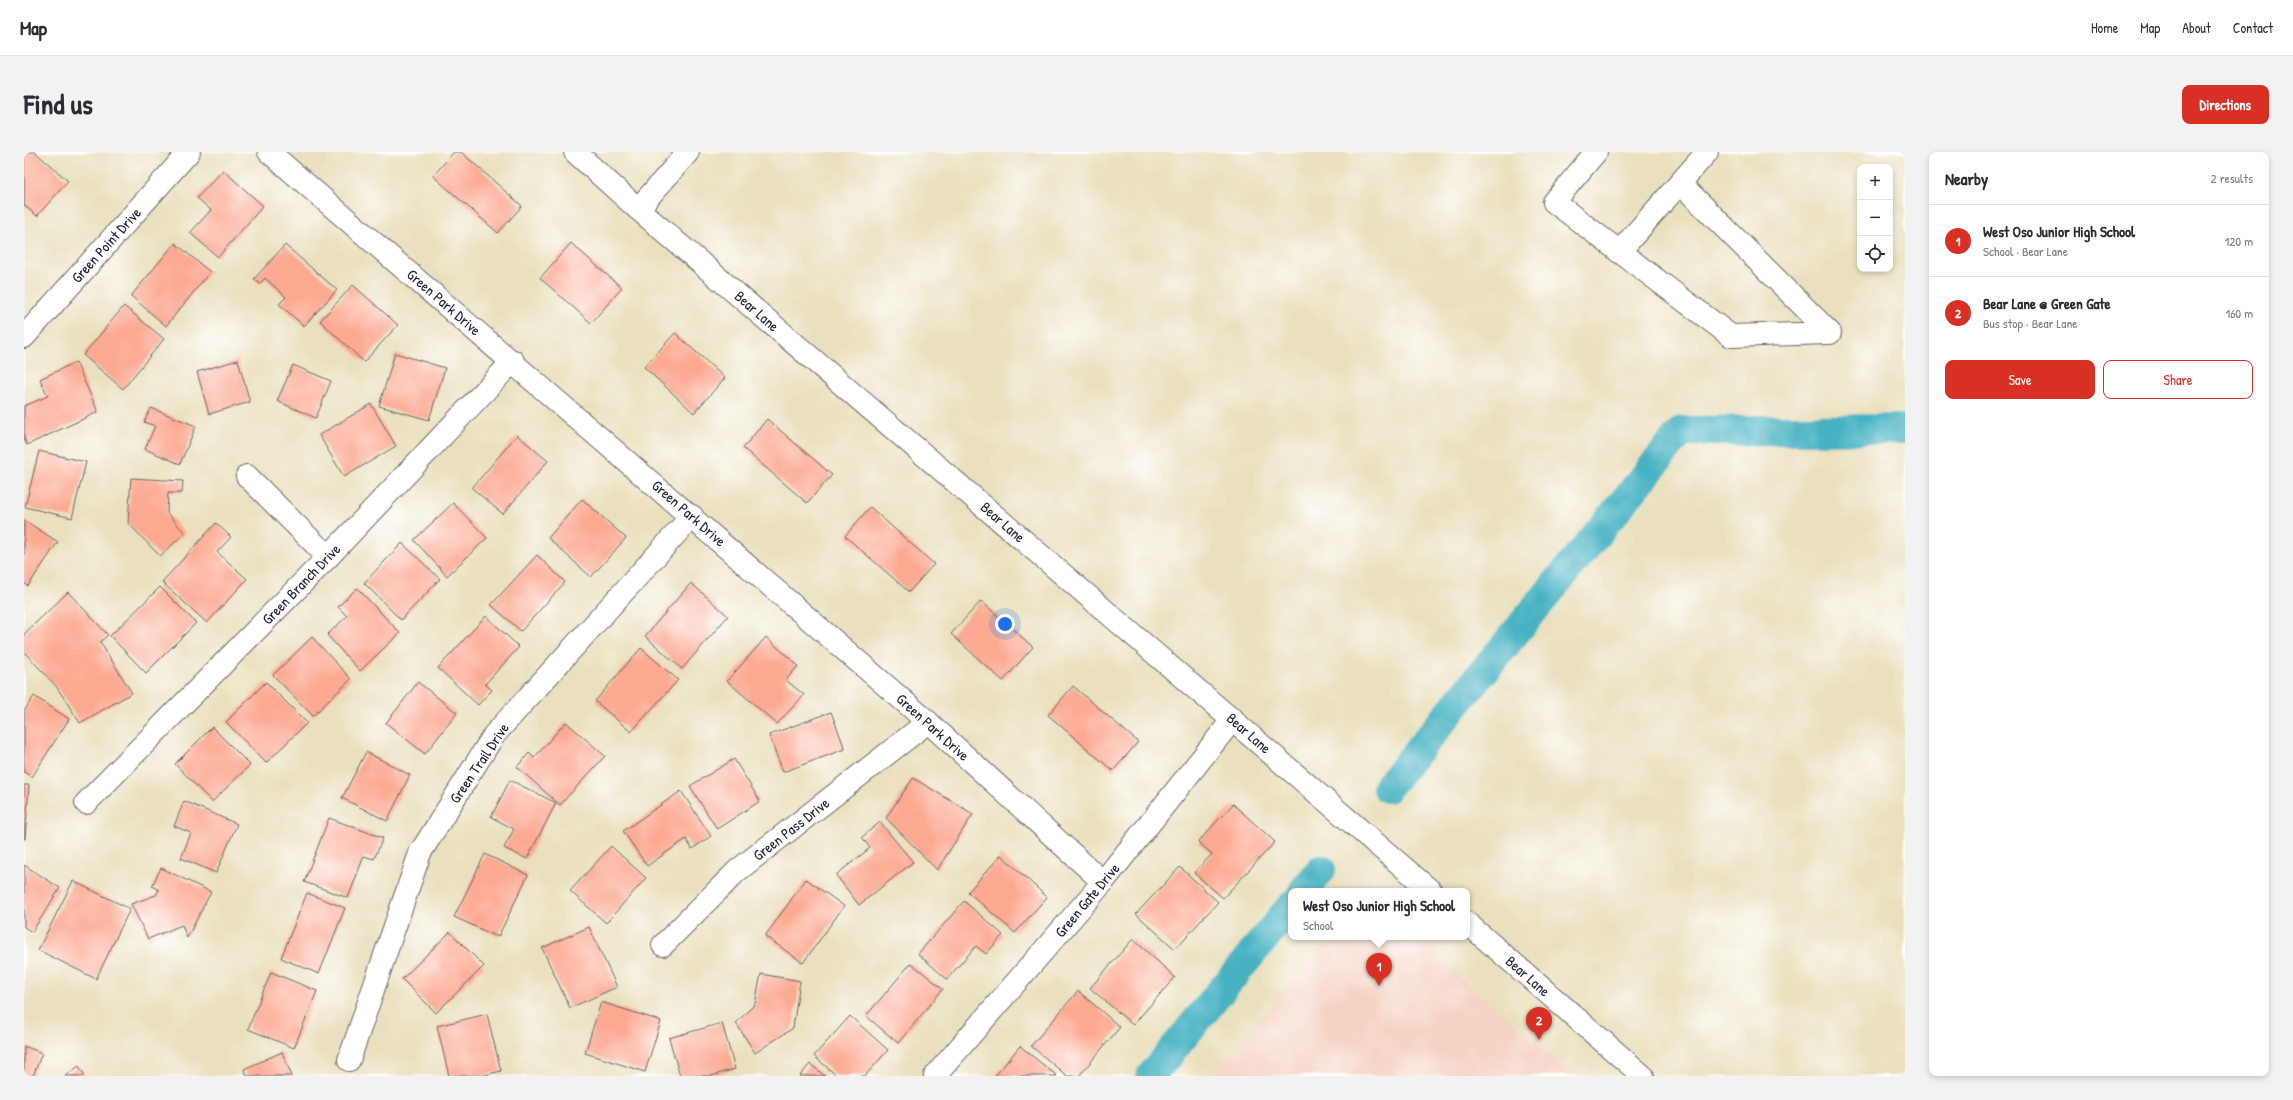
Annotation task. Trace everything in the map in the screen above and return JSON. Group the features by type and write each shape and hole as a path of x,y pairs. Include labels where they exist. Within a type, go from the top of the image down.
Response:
{"street":[{"name":"Green Point Drive","path":"24,337 189,152"},
{"name":"Green Park Drive","path":"269,152 513,361 928,722 1103,882"},
{"name":"Bear Lane","path":"575,152 638,210 1428,888"},
{"path":"638,210 688,152"},
{"path":"1596,152 1554,202 1731,336 1830,333 1680,183"},
{"path":"1619,252 1707,152"},
{"name":"Green Branch Drive","path":"86,803 328,557 513,361"},
{"path":"248,476 328,557"},
{"name":"Green Trail Drive","path":"350,1060 420,853 494,735 692,516"},
{"name":"Green Gate Drive","path":"935,1076 1103,882 1232,719"},
{"name":"Green Pass Drive","path":"663,945 737,871 928,722"},
{"name":"Bear Lane","path":"1470,926 1643,1076"}],"shaded area":[{"path":"1329,940 1416,940 1574,1076 1211,1076"}],"building":[{"path":"24,152 35,152 68,181 37,216 24,205"},
{"path":"454,152 461,152 522,206 498,233 433,176"},
{"path":"223,170 263,206 218,257 190,233 211,210 197,198"},
{"path":"175,243 210,272 166,326 131,296"},
{"path":"571,243 622,288 591,323 540,278"},
{"path":"285,245 337,290 304,326 279,304 286,297 265,278 260,284 254,279"},
{"path":"353,285 398,325 364,362 320,321"},
{"path":"124,306 164,339 123,389 83,355"},
{"path":"675,333 725,378 694,413 644,367"},
{"path":"395,353 445,368 429,420 379,406"},
{"path":"238,360 250,402 209,414 197,372"},
{"path":"76,362 98,412 27,445 24,438 24,406 48,396 40,379"},
{"path":"293,365 331,381 316,418 277,401"},
{"path":"371,404 396,446 344,477 319,435"},
{"path":"151,408 196,426 180,464 145,449 155,426 144,422"},
{"path":"767,419 832,475 807,503 743,448"},
{"path":"517,435 548,461 503,514 472,488"},
{"path":"39,451 86,462 72,518 25,507"},
{"path":"131,478 183,481 182,493 168,493 167,513 185,533 160,556 128,523"},
{"path":"582,499 626,538 591,577 548,538"},
{"path":"453,503 487,538 447,576 414,540"},
{"path":"870,507 934,564 909,592 845,536"},
{"path":"24,520 58,542 28,586 24,583"},
{"path":"216,523 231,537 217,552 247,579 207,623 162,582"},
{"path":"402,543 440,579 401,620 364,583"},
{"path":"537,555 565,582 521,631 491,605"},
{"path":"691,583 728,616 682,669 645,636"},
{"path":"160,587 196,623 146,673 110,636"},
{"path":"357,588 400,633 360,671 327,635 347,616 338,607"},
{"path":"68,592 108,635 100,642 132,693 80,723 56,686 24,652 24,634"},
{"path":"981,601 1033,647 1003,681 951,634"},
{"path":"486,616 519,647 485,684 492,690 478,705 438,668"},
{"path":"312,637 351,679 313,716 273,675"},
{"path":"766,637 798,666 786,680 804,695 777,724 727,681"},
{"path":"641,648 678,680 631,732 595,701"},
{"path":"266,682 307,723 266,763 226,722"},
{"path":"418,682 457,713 425,754 386,723"},
{"path":"1073,686 1138,742 1113,771 1048,715"},
{"path":"34,696 69,719 32,777 24,772 24,711"},
{"path":"831,712 845,749 783,772 769,735"},
{"path":"566,722 605,756 560,805 517,767 529,753 534,758"},
{"path":"212,727 250,765 212,802 175,764"},
{"path":"366,752 410,775 387,821 342,798"},
{"path":"734,759 760,801 717,829 690,786"},
{"path":"913,778 973,814 937,870 886,818"},
{"path":"510,780 556,803 527,859 504,848 514,829 491,817"},
{"path":"24,785 29,785 25,839 24,839"},
{"path":"681,791 711,836 692,849 686,839 647,866 623,831"},
{"path":"184,801 237,824 216,873 181,858 191,833 174,826"},
{"path":"1233,804 1275,842 1223,898 1194,873 1212,854 1198,842"},
{"path":"329,818 383,838 374,859 364,856 348,898 304,882"},
{"path":"880,822 913,862 859,905 836,875 870,848 862,837"},
{"path":"611,846 646,878 606,923 570,891"},
{"path":"485,854 528,875 498,937 454,917"},
{"path":"1001,855 1047,897 1015,933 968,892"},
{"path":"24,865 60,888 32,932 24,927"},
{"path":"1180,867 1218,902 1175,949 1136,914"},
{"path":"161,868 211,892 187,938 182,925 148,939 131,904 156,895 159,890 152,886"},
{"path":"806,879 844,906 803,963 765,936"},
{"path":"73,881 130,909 96,979 38,950"},
{"path":"307,893 345,908 319,974 281,958"},
{"path":"964,901 1003,935 986,954 976,946 947,979 918,954"},
{"path":"589,927 617,987 570,1008 542,948"},
{"path":"450,932 484,966 436,1013 402,979"},
{"path":"1133,939 1175,977 1133,1025 1090,988"},
{"path":"911,963 943,989 898,1043 866,1016"},
{"path":"271,972 317,991 294,1048 248,1029"},
{"path":"761,974 800,981 793,1028 755,1053 736,1023 755,1004"},
{"path":"1078,991 1120,1027 1079,1076 1067,1076 1031,1046"},
{"path":"601,1002 661,1021 645,1072 585,1053"},
{"path":"487,1014 501,1071 481,1076 449,1076 437,1026"},
{"path":"850,1016 888,1050 865,1076 837,1076 814,1056"},
{"path":"722,1023 735,1069 711,1076 680,1076 669,1038"},
{"path":"24,1046 42,1053 33,1076 24,1076"},
{"path":"1020,1046 1057,1076 995,1076"},
{"path":"282,1052 292,1076 247,1076 244,1069"},
{"path":"810,1064 825,1076 800,1076"},
{"path":"79,1066 85,1076 65,1076"}],"waterway":[{"path":"1387,788 1682,431 1905,429"},
{"path":"1306,888 1321,870"},
{"path":"1151,1076 1288,910"}],"place":[{"name":"West Oso Junior High School","path":"1379,986"},
{"name":"Bear Lane @ Green Gate","path":"1539,1040"}]}
